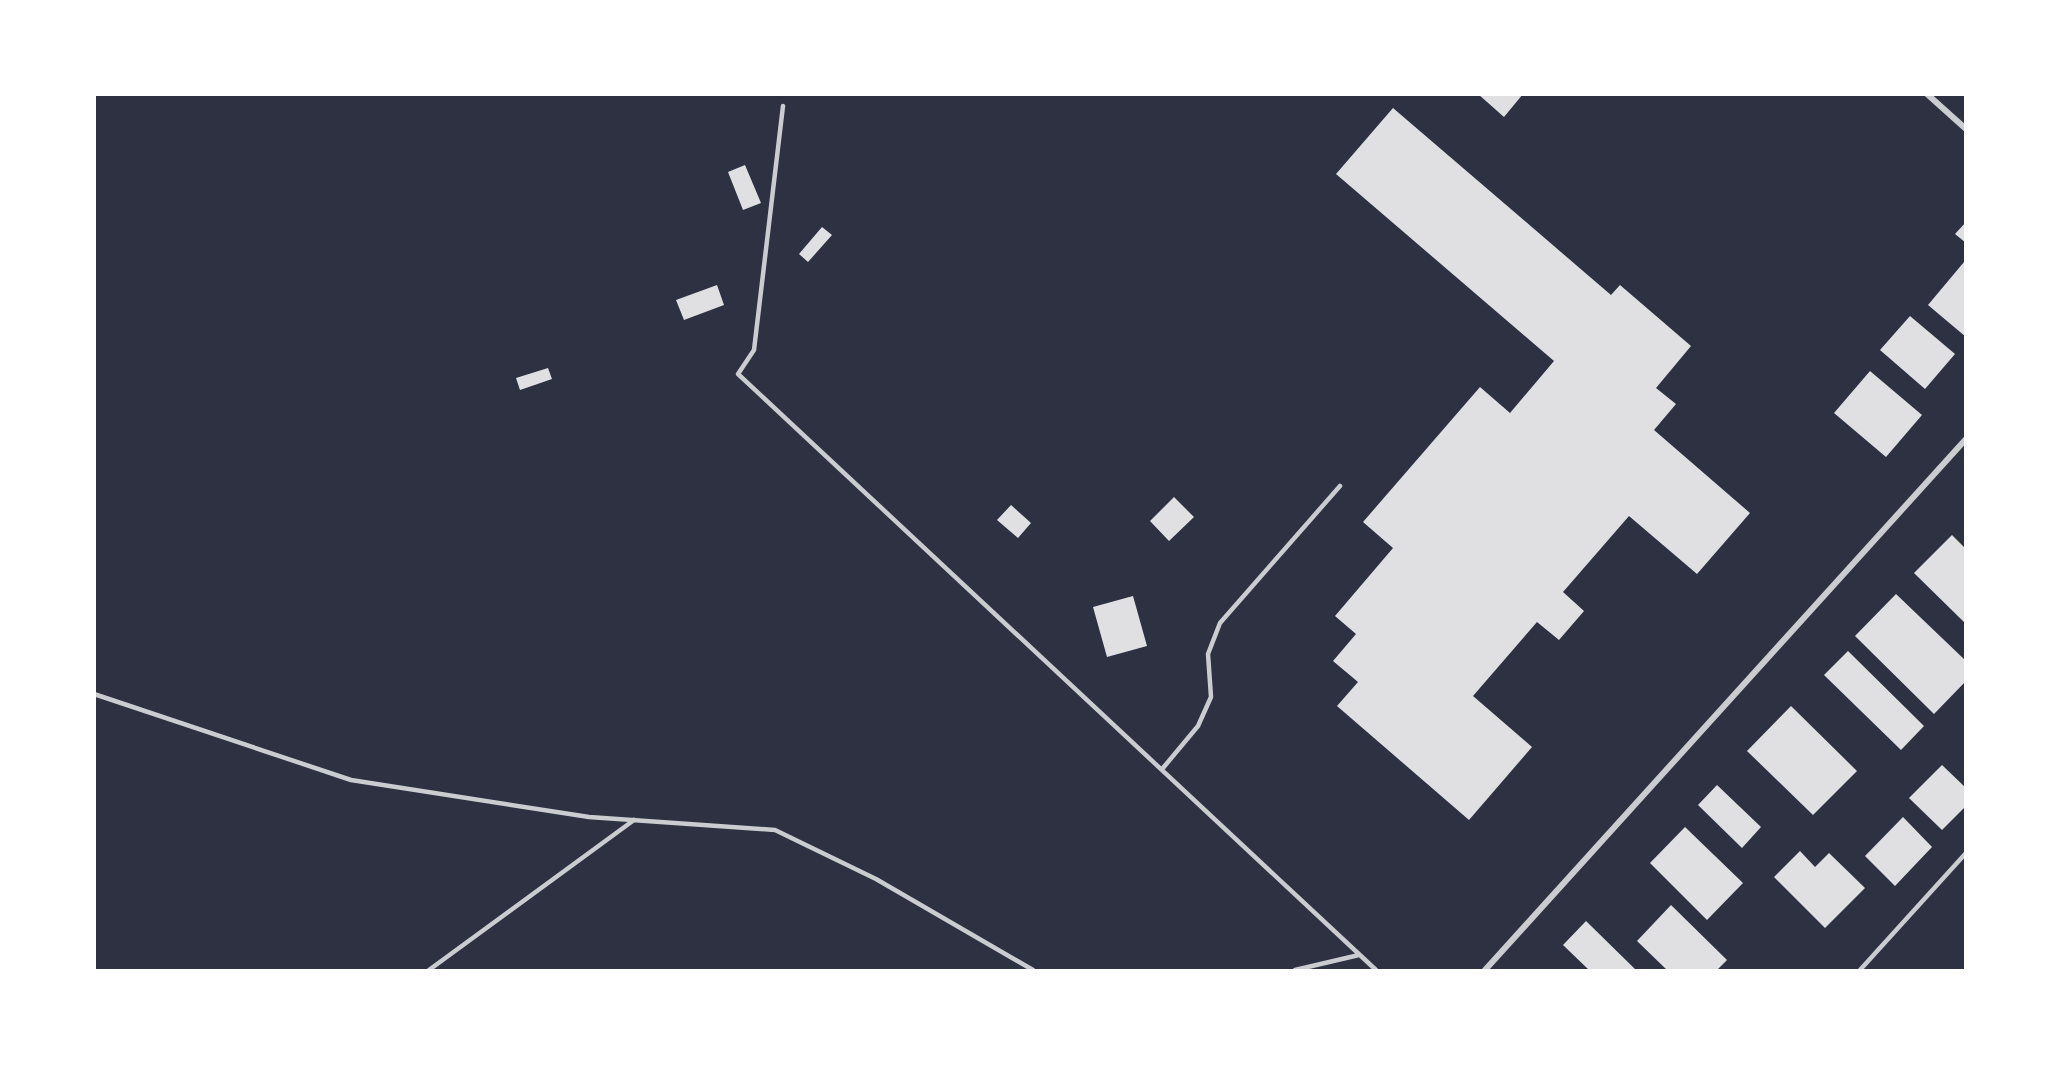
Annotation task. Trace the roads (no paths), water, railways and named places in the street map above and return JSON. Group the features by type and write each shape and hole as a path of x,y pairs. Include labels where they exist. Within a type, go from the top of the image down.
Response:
{"street":[{"path":"1927,94 1965,129"},
{"path":"1485,970 1965,439"}],"lane":[{"path":"783,106 754,350 738,374 1163,768 1376,970"},
{"path":"1163,768 1198,726 1211,697 1208,654 1220,623 1340,486"},
{"path":"94,693 351,780 589,817 775,830 876,879 1032,970"},
{"path":"429,970 634,820"},
{"path":"1860,970 1965,853"},
{"path":"1295,970 1359,954"}]}
